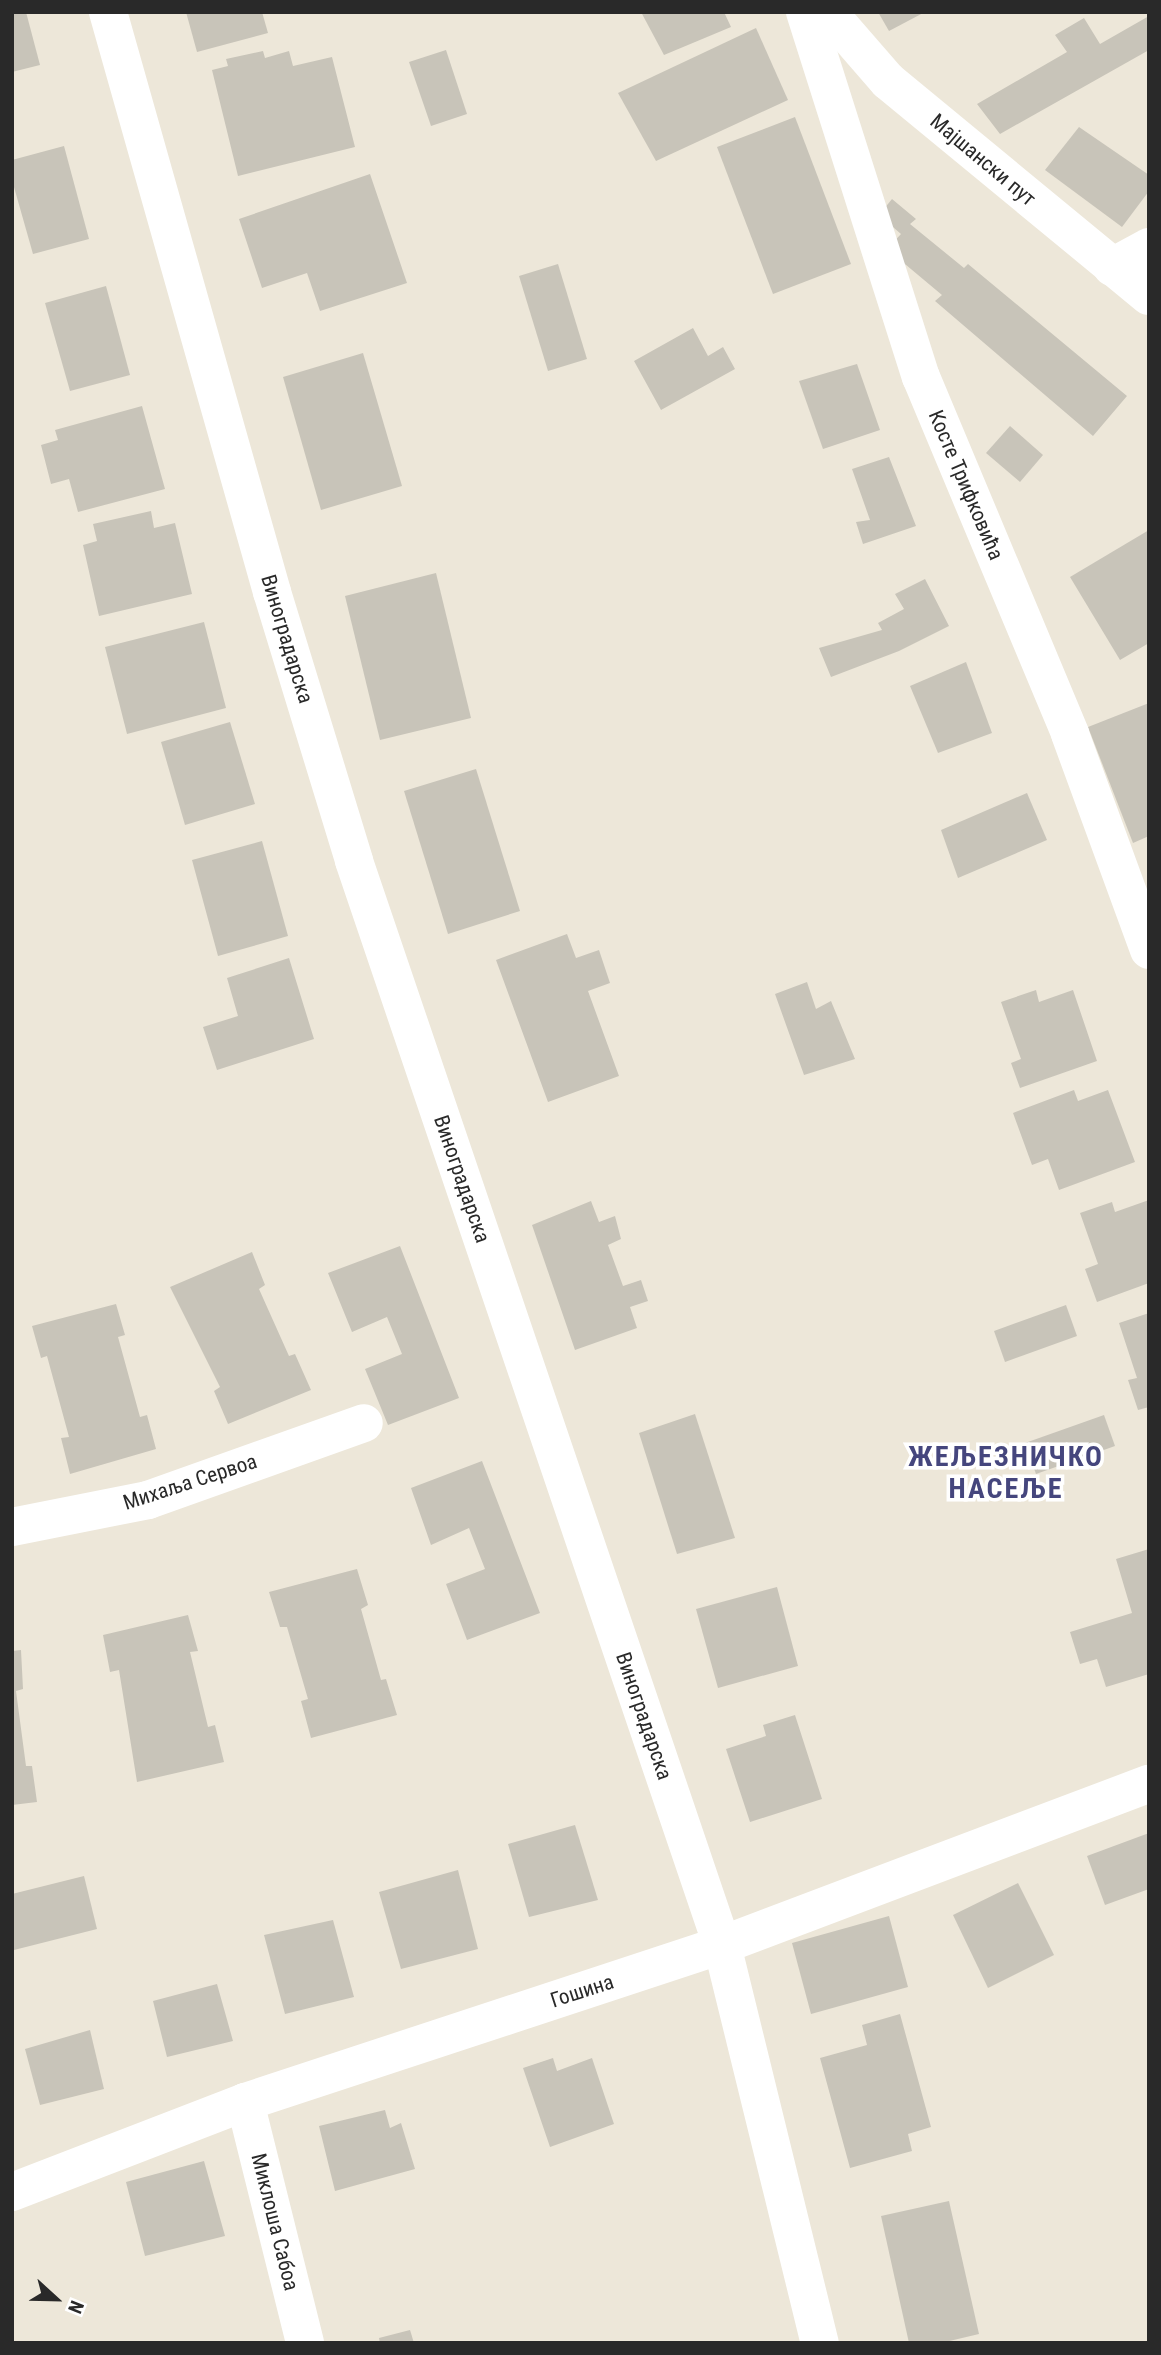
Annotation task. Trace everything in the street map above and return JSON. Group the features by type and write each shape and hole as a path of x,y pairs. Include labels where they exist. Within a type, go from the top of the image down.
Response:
{"street":[{"name":"Виноградарска","path":"108,12 272,592 354,861 722,1945 820,2343"},
{"name":"Косте Трифковића","path":"804,12 921,377 1070,734 1149,950"},
{"name":"Мајшански пут","path":"828,12 888,81 1149,296"},
{"path":"1112,267 1149,247"},
{"name":"Михаља Сервоа","path":"12,1527 148,1500 364,1423"},
{"name":"Гошина","path":"12,2192 245,2102 722,1945 1149,1784"},
{"name":"Миклоша Сабоа","path":"245,2102 305,2343"}],"building":[{"path":"12,12 26,12 40,65 12,72"},
{"path":"186,12 262,12 268,33 197,52"},
{"path":"641,12 724,12 731,27 664,55"},
{"path":"878,12 925,12 889,31"},
{"path":"1149,16 1149,50 1000,134 977,104 1067,52 1055,35 1084,18 1100,44"},
{"path":"756,28 788,100 656,161 618,93"},
{"path":"446,50 467,114 431,126 409,62"},
{"path":"263,51 265,58 289,51 293,66 332,57 355,147 238,176 212,70 228,66 226,59"},
{"path":"795,117 851,264 773,294 717,147"},
{"path":"1079,127 1149,175 1149,191 1122,227 1045,170"},
{"path":"64,146 89,239 33,254 12,180 12,160"},
{"path":"370,174 407,283 320,311 307,273 262,288 239,219"},
{"path":"892,199 916,219 910,224 964,268 968,264 1127,396 1093,436 935,301 942,295 887,249 901,234 879,215"},
{"path":"558,264 587,359 548,371 519,276"},
{"path":"106,286 130,375 70,391 45,303"},
{"path":"693,328 708,356 723,347 735,369 661,410 634,361"},
{"path":"363,353 402,486 321,510 283,377"},
{"path":"857,364 880,430 823,449 799,381"},
{"path":"142,406 165,489 78,512 69,479 51,484 41,445 58,440 55,430"},
{"path":"1010,426 1043,455 1020,482 986,453"},
{"path":"889,457 916,526 863,544 856,522 870,520 852,469"},
{"path":"151,511 154,528 175,523 192,594 99,616 83,545 97,541 93,524"},
{"path":"1149,530 1149,643 1120,660 1070,577"},
{"path":"436,573 471,718 380,740 345,596"},
{"path":"925,579 949,626 899,651 831,677 819,648 882,630 878,623 904,609 895,594"},
{"path":"204,622 226,708 127,734 105,647"},
{"path":"966,662 992,733 938,753 910,686"},
{"path":"1149,703 1149,836 1133,843 1088,727"},
{"path":"230,722 255,804 185,825 161,742"},
{"path":"476,769 520,911 448,934 404,791"},
{"path":"1027,793 1047,840 958,878 941,830"},
{"path":"262,841 288,936 218,956 192,860"},
{"path":"567,934 576,958 599,950 610,983 588,991 619,1076 548,1102 496,960"},
{"path":"289,958 314,1039 217,1070 203,1027 238,1016 227,978"},
{"path":"807,982 816,1009 831,1001 855,1059 804,1075 775,994"},
{"path":"1036,990 1039,1002 1073,990 1097,1061 1020,1088 1011,1063 1021,1059 1001,1002"},
{"path":"1074,1090 1078,1101 1108,1090 1135,1162 1059,1190 1048,1159 1032,1165 1013,1113"},
{"path":"1149,1200 1149,1283 1097,1302 1085,1269 1098,1264 1080,1213 1112,1202 1115,1212"},
{"path":"591,1201 599,1222 615,1216 621,1239 608,1245 623,1286 641,1280 648,1301 630,1307 637,1328 575,1350 532,1225"},
{"path":"400,1246 459,1398 388,1425 365,1369 402,1354 387,1317 352,1332 328,1273"},
{"path":"252,1252 265,1285 259,1289 289,1356 295,1354 311,1390 228,1424 214,1391 220,1387 170,1287"},
{"path":"116,1304 125,1335 118,1337 140,1417 147,1415 156,1449 70,1474 61,1438 69,1437 47,1356 41,1358 32,1326"},
{"path":"1066,1305 1077,1336 1005,1362 994,1331"},
{"path":"1149,1313 1149,1407 1138,1410 1128,1380 1137,1378 1119,1323"},
{"path":"695,1414 735,1538 677,1554 639,1433"},
{"path":"1104,1415 1115,1446 1036,1474 1025,1443"},
{"path":"482,1461 540,1613 467,1640 446,1584 485,1569 469,1528 431,1545 411,1488"},
{"path":"1149,1549 1149,1674 1106,1687 1097,1659 1080,1664 1070,1632 1132,1613 1116,1559"},
{"path":"357,1569 368,1605 361,1609 381,1680 386,1679 397,1715 311,1738 301,1701 308,1699 287,1627 280,1627 269,1592"},
{"path":"777,1587 798,1666 718,1688 696,1609"},
{"path":"188,1615 198,1651 190,1652 208,1727 215,1725 224,1762 137,1782 119,1670 110,1672 103,1635"},
{"path":"21,1650 23,1689 16,1691 26,1766 32,1766 37,1802 12,1805 12,1651"},
{"path":"795,1715 822,1799 750,1822 726,1749 766,1736 763,1725"},
{"path":"575,1825 598,1900 529,1917 508,1844"},
{"path":"1149,1833 1149,1889 1105,1905 1087,1856"},
{"path":"458,1870 478,1949 401,1969 379,1892"},
{"path":"84,1876 97,1929 14,1950 12,1894"},
{"path":"1018,1883 1054,1955 988,1988 953,1915"},
{"path":"889,1916 908,1987 811,2014 792,1943"},
{"path":"333,1920 354,1997 285,2014 264,1935"},
{"path":"217,1984 233,2041 167,2057 153,2001"},
{"path":"900,2014 931,2127 908,2134 912,2151 850,2168 820,2058 867,2045 862,2025"},
{"path":"90,2030 104,2089 40,2105 25,2049"},
{"path":"553,2058 557,2071 592,2058 614,2124 550,2147 523,2068"},
{"path":"385,2110 390,2128 401,2123 415,2169 335,2191 319,2126"},
{"path":"204,2161 225,2236 145,2256 126,2182"},
{"path":"949,2201 979,2334 941,2343 909,2343 881,2216"},
{"path":"410,2330 414,2343 380,2343 379,2338"}],"district":[{"name":"ЖЕЉЕЗНИЧКО НАСЕЉЕ","path":"1006,1473"}]}
